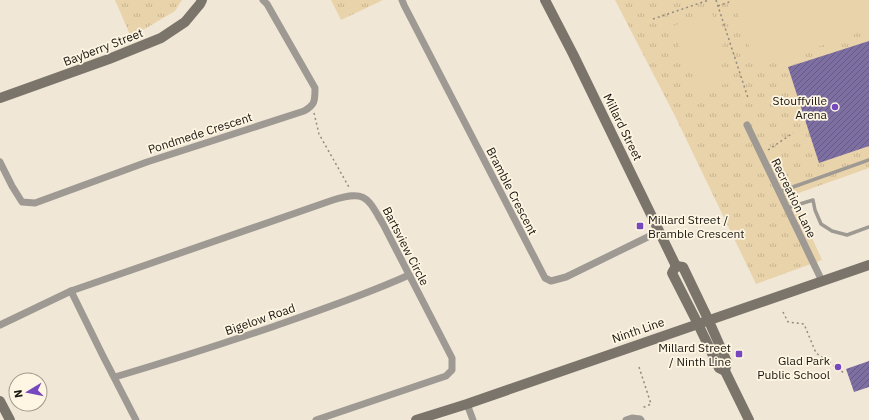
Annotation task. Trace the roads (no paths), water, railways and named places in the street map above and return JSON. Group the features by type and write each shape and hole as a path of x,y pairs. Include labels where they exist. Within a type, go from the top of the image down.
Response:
{"street":[{"name":"Bayberry Street","path":"0,98 109,59 161,38 185,22 202,0"},
{"name":"Pondmede Crescent","path":"0,162 22,202 35,203 147,162 304,111 312,106 315,98 314,88 267,4 263,0"},
{"name":"Bramble Crescent","path":"402,0 545,278 551,281 566,277 660,231"},
{"name":"Millard Street","path":"545,0 573,54 676,266"},
{"name":"Recreation Lane","path":"747,125 822,281"},
{"name":"Bartsview Circle","path":"71,291 350,195 359,195 367,199 373,206 452,358 452,370 446,376 316,420"},
{"name":"Ninth Line","path":"416,420 467,404 698,324 708,319 869,265"},
{"name":"Millard Street","path":"676,266 683,267 708,319 727,362 726,370 749,420"},
{"name":"Millard Street","path":"676,266 672,273 719,368 726,370"},
{"name":"Bigelow Road","path":"115,377 193,354 315,312 409,275"},
{"path":"0,325 71,291 136,420"},
{"path":"0,401 10,420"},
{"path":"467,404 473,420"},
{"path":"626,420 632,418 641,420"}],"lane":[{"path":"779,192 869,160"},
{"path":"787,208 813,200 815,210 821,224 832,232 847,234 869,228"}],"place":[{"name":"Stouffville Arena","path":"835,107"},
{"name":"Millard Street / Bramble Crescent","path":"640,226"},
{"name":"Millard Street / Ninth Line","path":"739,354"},
{"name":"Glad Park Public School","path":"838,367"}]}
